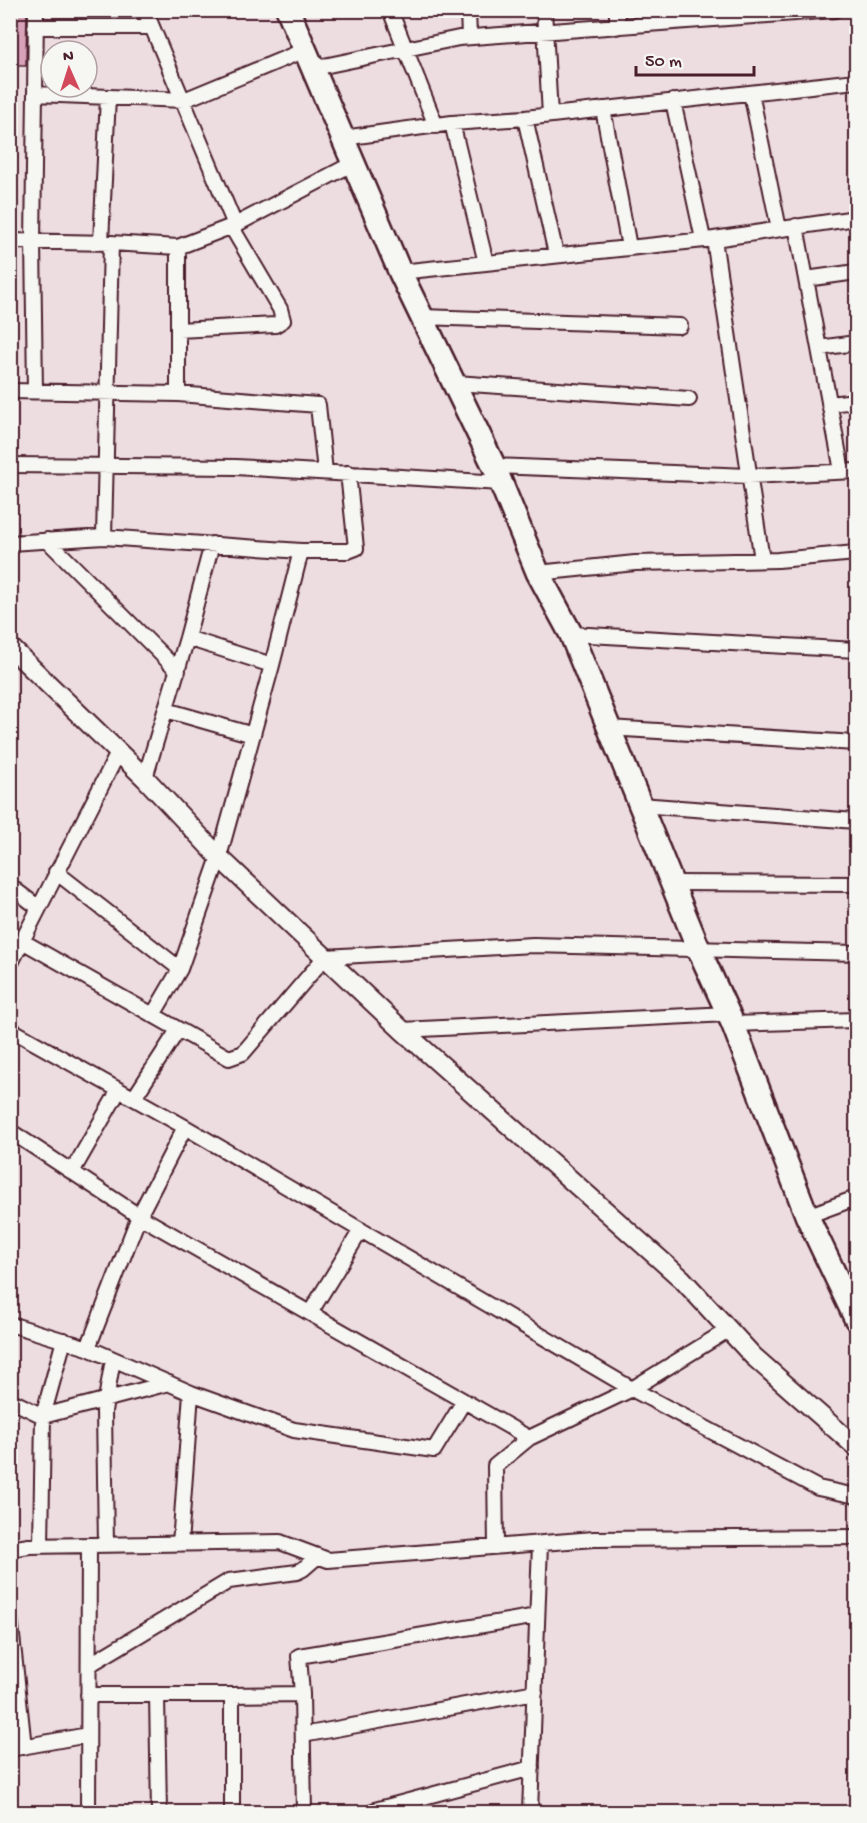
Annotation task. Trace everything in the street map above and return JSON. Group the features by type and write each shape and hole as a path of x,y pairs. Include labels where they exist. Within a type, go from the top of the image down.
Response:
{"main road":[{"path":"288,10 400,272 456,383 498,474 538,573 571,634 699,951 730,1019 807,1216 856,1316"}],"street":[{"path":"35,391 33,242 36,10"},
{"path":"145,10 184,100 233,226 280,309 283,320 276,325 178,330"},
{"path":"390,10 436,126"},
{"path":"468,10 469,37"},
{"path":"544,10 550,115"},
{"path":"617,10 617,27"},
{"path":"34,94 184,100 310,59 407,49 469,37 617,27 692,16 835,10"},
{"path":"35,27 152,27"},
{"path":"343,138 452,123 525,118 856,81"},
{"path":"751,93 779,229"},
{"path":"104,537 108,97"},
{"path":"673,101 708,239 762,560"},
{"path":"603,109 630,247"},
{"path":"525,118 556,254"},
{"path":"452,123 486,263"},
{"path":"10,241 106,242 178,247 233,226 354,163"},
{"path":"400,272 708,239 856,218"},
{"path":"796,226 842,471"},
{"path":"178,247 178,394"},
{"path":"806,279 856,272"},
{"path":"423,317 680,326"},
{"path":"819,348 856,343"},
{"path":"456,383 689,399"},
{"path":"10,391 178,394 318,405 325,472"},
{"path":"829,404 856,400"},
{"path":"10,465 236,467 348,473 749,476 856,471"},
{"path":"10,543 104,537 301,552 348,551 356,548 348,473"},
{"path":"47,540 178,671"},
{"path":"145,778 178,671 212,544"},
{"path":"153,1015 180,969 219,856 301,552"},
{"path":"538,573 635,563 762,560 856,553"},
{"path":"571,634 856,650"},
{"path":"187,638 272,665"},
{"path":"11,649 145,778 219,856 402,1030 682,1279 753,1356 856,1447"},
{"path":"166,710 253,735"},
{"path":"608,728 856,743"},
{"path":"10,965 118,753"},
{"path":"640,805 856,821"},
{"path":"56,872 180,969"},
{"path":"673,883 856,884"},
{"path":"10,886 39,908"},
{"path":"22,940 225,1056 234,1058 239,1056 325,957 533,945 699,951 856,953"},
{"path":"402,1030 730,1019 856,1020"},
{"path":"10,1029 185,1127 632,1389 818,1488 856,1497"},
{"path":"134,1098 178,1029"},
{"path":"72,1172 119,1090"},
{"path":"88,1348 139,1216 185,1127"},
{"path":"10,1131 139,1216 529,1438"},
{"path":"807,1216 856,1198"},
{"path":"310,1313 361,1230"},
{"path":"10,1323 88,1348 191,1393 294,1430 434,1450 464,1401"},
{"path":"496,1547 495,1466 529,1438 632,1389 728,1330"},
{"path":"41,1546 43,1416 64,1340"},
{"path":"106,1545 103,1420 113,1359"},
{"path":"10,1400 43,1416 169,1383"},
{"path":"180,1544 191,1393"},
{"path":"10,1549 41,1546 280,1542 328,1560 594,1539 856,1537"},
{"path":"530,1812 540,1544"},
{"path":"88,1812 89,1545"},
{"path":"89,1665 225,1583 243,1577 297,1572 318,1557"},
{"path":"304,1812 299,1656 537,1616"},
{"path":"10,1617 17,1748 88,1735"},
{"path":"303,1735 535,1692"},
{"path":"88,1695 302,1694"},
{"path":"157,1695 159,1812"},
{"path":"232,1695 232,1812"},
{"path":"375,1810 532,1768"}],"building":[{"path":"10,10 27,10 26,66 10,66"}]}
